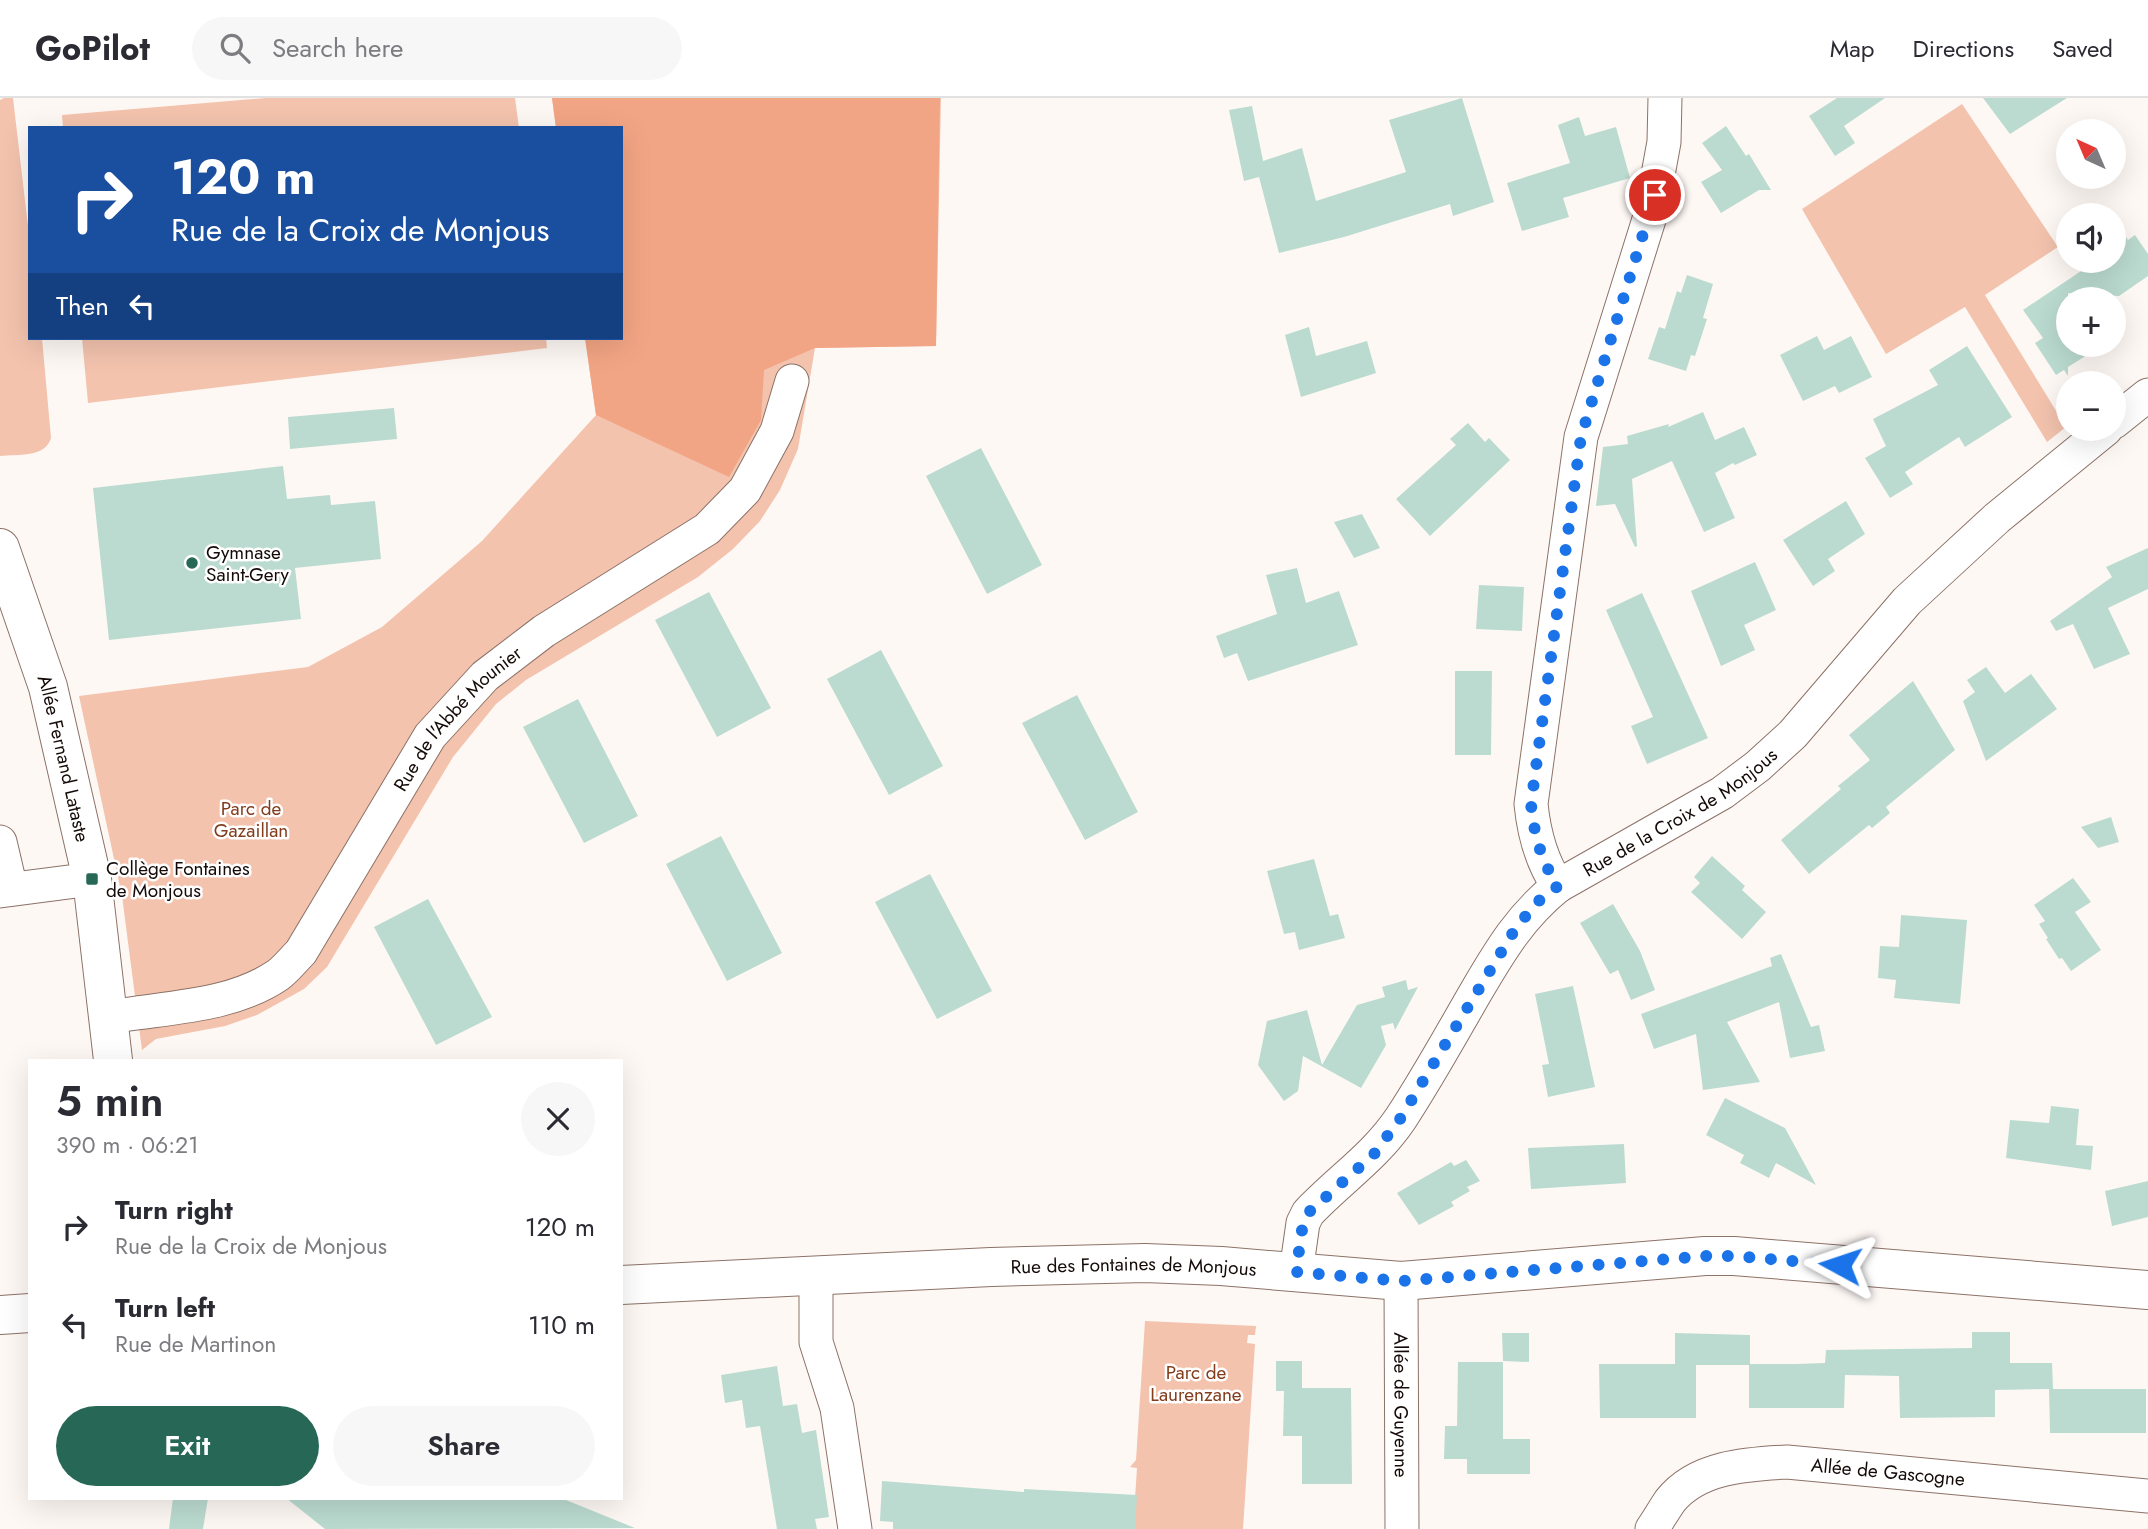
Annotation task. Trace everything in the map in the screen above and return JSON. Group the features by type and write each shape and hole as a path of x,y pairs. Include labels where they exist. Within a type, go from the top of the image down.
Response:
{"street":[{"path":"1558,886 1543,858 1534,828 1531,804 1576,463 1590,405 1651,213 1664,142 1665,98"},
{"name":"Rue de l'Abbé Mounier","path":"110,1017 217,1000 246,992 279,974 301,952 430,736 485,676 544,631 707,529 745,490 776,432 792,381"},
{"path":"2126,412 2148,395"},
{"name":"Rue de la Croix de Monjous","path":"1296,1272 1303,1223 1308,1213 1374,1154 1387,1137 1514,931 1535,904 1558,886 1722,793 1758,766 1793,734 1907,601 1997,518 2091,441"},
{"name":"Allée Fernand Lataste","path":"0,548 48,687 92,879 113,1059"},
{"path":"0,842 6,890 92,879"},
{"name":"Rue des Fontaines de Monjous","path":"623,1285 991,1267 1145,1263 1401,1281 1705,1256 1734,1256 2148,1290"},
{"path":"816,1277 816,1342 837,1408 855,1529"},
{"name":"Allée de Guyenne","path":"1401,1281 1402,1529"},
{"path":"0,1315 28,1313"},
{"name":"Allée de Gascogne","path":"1652,1529 1672,1499 1694,1482 1712,1472 1754,1464 1787,1462 2148,1496"}],"green space":[{"path":"13,98 28,226 28,340 42,340 51,438 43,449 37,452 0,456 0,100"},
{"path":"266,98 515,98 519,126 63,126 62,115"},
{"name":"Parc de Gazaillan","path":"552,98 941,98 936,346 815,348 798,449 780,490 760,521 733,549 698,577 526,680 496,704 453,757 327,967 304,989 257,1015 225,1026 156,1039 142,1050 122,896 79,696 308,667 382,627 482,541 596,415 585,340 623,340 623,126 556,126"},
{"path":"1962,104 2056,244 2056,248 1985,295 2056,411 2056,435 2047,442 1965,307 1886,354 1802,209"},
{"path":"82,340 546,340 547,348 88,403"},
{"name":"Parc de Laurenzane","path":"1145,1321 1256,1326 1255,1335 1248,1335 1247,1343 1255,1344 1243,1529 1133,1529 1137,1468 1130,1467 1136,1460"}],"shaded area":[{"path":"552,98 940,98 936,346 815,348 764,370 761,420 729,477 596,415 585,340 623,340 623,126 556,126"}],"building":[{"path":"1462,98 1494,202 1453,216 1450,204 1344,237 1279,253 1259,177 1244,181 1229,110 1252,106 1263,161 1302,148 1316,201 1406,172 1389,120"},
{"path":"1837,98 1885,98 1844,126 1855,143 1835,156 1809,116"},
{"path":"1983,98 2067,98 2010,134"},
{"path":"1579,117 1585,136 1616,127 1630,178 1563,198 1569,217 1522,231 1507,183 1570,163 1558,125"},
{"path":"1726,126 1746,156 1749,154 1771,190 1759,190 1721,213 1701,182 1722,170 1702,143"},
{"path":"2135,235 2148,254 2148,276 2126,291 2126,287 2057,287 2078,273 2126,273 2126,237 2128,240"},
{"path":"1687,275 1713,284 1703,318 1707,319 1695,356 1691,355 1686,371 1648,359 1659,327 1665,329 1677,291 1681,293"},
{"path":"2056,288 2056,357 2084,357 2068,367 2068,371 2056,371 2056,375 2035,343 2043,338 2023,310"},
{"path":"1309,327 1316,356 1367,341 1376,373 1301,397 1285,335"},
{"path":"1817,336 1824,350 1851,336 1872,377 1839,393 1835,386 1803,401 1780,355"},
{"path":"1967,346 2012,417 1965,447 1959,437 1905,472 1913,484 1890,498 1865,458 1886,446 1873,419 1938,385 1929,370"},
{"path":"394,408 397,439 290,449 288,417"},
{"path":"1703,412 1715,440 1744,427 1757,455 1735,465 1733,463 1715,473 1735,518 1704,532 1672,461 1632,479 1635,547 1615,504 1596,506 1603,447 1628,444 1627,436 1669,424 1668,427"},
{"path":"1468,423 1485,442 1489,438 1510,460 1430,536 1396,499 1456,445 1450,439"},
{"path":"981,448 1042,565 987,594 926,476"},
{"path":"283,466 287,499 330,495 331,505 375,501 381,559 295,568 301,619 109,640 93,488"},
{"path":"1846,501 1865,534 1828,559 1835,571 1813,586 1783,540"},
{"path":"1362,514 1380,548 1354,558 1334,522"},
{"path":"2148,548 2148,589 2108,608 2130,654 2094,669 2073,624 2056,631 2050,621 2112,577 2106,567"},
{"path":"1755,562 1776,610 1744,625 1755,650 1721,666 1691,591"},
{"path":"1297,568 1306,603 1339,591 1358,645 1248,681 1237,653 1224,658 1216,636 1277,614 1266,575"},
{"path":"1479,585 1524,587 1522,631 1476,629"},
{"path":"709,592 771,708 717,737 655,620"},
{"path":"1642,593 1708,738 1647,764 1631,726 1653,717 1606,610"},
{"path":"881,650 943,766 889,795 827,679"},
{"path":"1986,667 2005,693 2031,674 2057,709 1986,761 1963,701 1975,692 1967,680"},
{"path":"1455,671 1492,671 1491,755 1455,755"},
{"path":"1913,681 1955,750 1886,807 1890,813 1872,828 1869,825 1809,874 1781,840 1841,789 1838,786 1870,760 1849,735"},
{"path":"1077,695 1138,812 1085,840 1022,723"},
{"path":"578,699 638,816 584,843 523,727"},
{"path":"2111,817 2119,842 2098,848 2081,827"},
{"path":"721,836 782,953 727,981 666,864"},
{"path":"1712,856 1745,886 1742,890 1766,912 1742,939 1691,892 1700,883 1694,877"},
{"path":"1314,859 1330,916 1338,914 1345,938 1299,950 1295,932 1284,934 1267,871"},
{"path":"930,874 992,991 937,1019 875,902"},
{"path":"2073,878 2091,902 2075,912 2101,950 2071,971 2046,939 2048,938 2039,924 2045,921 2034,905"},
{"path":"428,899 492,1017 436,1045 374,927"},
{"path":"1613,904 1640,951 1655,990 1631,1000 1618,970 1610,974 1580,923"},
{"path":"1901,915 1967,920 1960,1004 1894,998 1896,980 1878,978 1880,946 1899,947"},
{"path":"1781,954 1811,1027 1819,1025 1825,1051 1790,1058 1779,1002 1727,1022 1760,1082 1703,1090 1696,1034 1654,1049 1641,1014 1772,966 1770,958"},
{"path":"1406,980 1408,990 1418,987 1395,1030 1393,1023 1381,1026 1386,1045 1361,1088 1303,1056 1298,1091 1284,1101 1258,1065 1267,1021 1307,1010 1322,1065 1357,1005 1385,997 1382,987"},
{"path":"1573,986 1595,1087 1548,1097 1542,1065 1549,1064 1535,994"},
{"path":"1725,1098 1785,1128 1816,1185 1776,1163 1769,1178 1740,1163 1744,1155 1706,1135"},
{"path":"2051,1106 2079,1109 2076,1145 2093,1146 2091,1170 2006,1158 2010,1120 2049,1123"},
{"path":"1624,1144 1626,1183 1531,1189 1528,1148"},
{"path":"1466,1160 1480,1181 1467,1187 1470,1191 1451,1202 1454,1206 1419,1225 1397,1193 1451,1162 1454,1166"},
{"path":"2148,1181 2148,1217 2112,1226 2105,1191"},
{"path":"1972,1332 2010,1332 2010,1363 2052,1363 2053,1389 2146,1389 2146,1433 2050,1433 2049,1389 1995,1390 1995,1417 1900,1418 1899,1376 1845,1375 1844,1408 1749,1408 1749,1365 1696,1365 1696,1418 1600,1418 1599,1364 1675,1364 1675,1333 1750,1335 1750,1364 1796,1364 1825,1363 1826,1350 1972,1348"},
{"path":"1502,1333 1529,1333 1529,1362 1503,1361"},
{"path":"1276,1361 1302,1361 1302,1388 1351,1388 1352,1484 1302,1484 1302,1436 1283,1436 1284,1391 1276,1391"},
{"path":"1458,1362 1503,1362 1503,1439 1530,1439 1530,1474 1467,1474 1467,1459 1444,1459 1445,1426 1457,1426"},
{"path":"777,1366 783,1406 797,1404 802,1433 816,1430 829,1517 815,1519 817,1529 777,1529 760,1426 746,1428 742,1400 725,1403 721,1375"},
{"path":"882,1481 1024,1492 1024,1489 1137,1495 1135,1529 893,1529 893,1522 880,1521"},
{"path":"173,1500 208,1500 203,1529 169,1529"},
{"path":"289,1500 566,1500 635,1528 325,1529"}],"place":[{"name":"Gymnase Saint-Gery","path":"192,563"},
{"name":"Collège Fontaines de Monjous","path":"92,879"}],"route":[{"path":"1655,195 1590,405 1576,463 1531,804 1534,828 1543,858 1558,886 1535,904 1514,931 1387,1137 1374,1154 1308,1213 1303,1223 1296,1272 1401,1281 1705,1256 1840,1265"}]}
